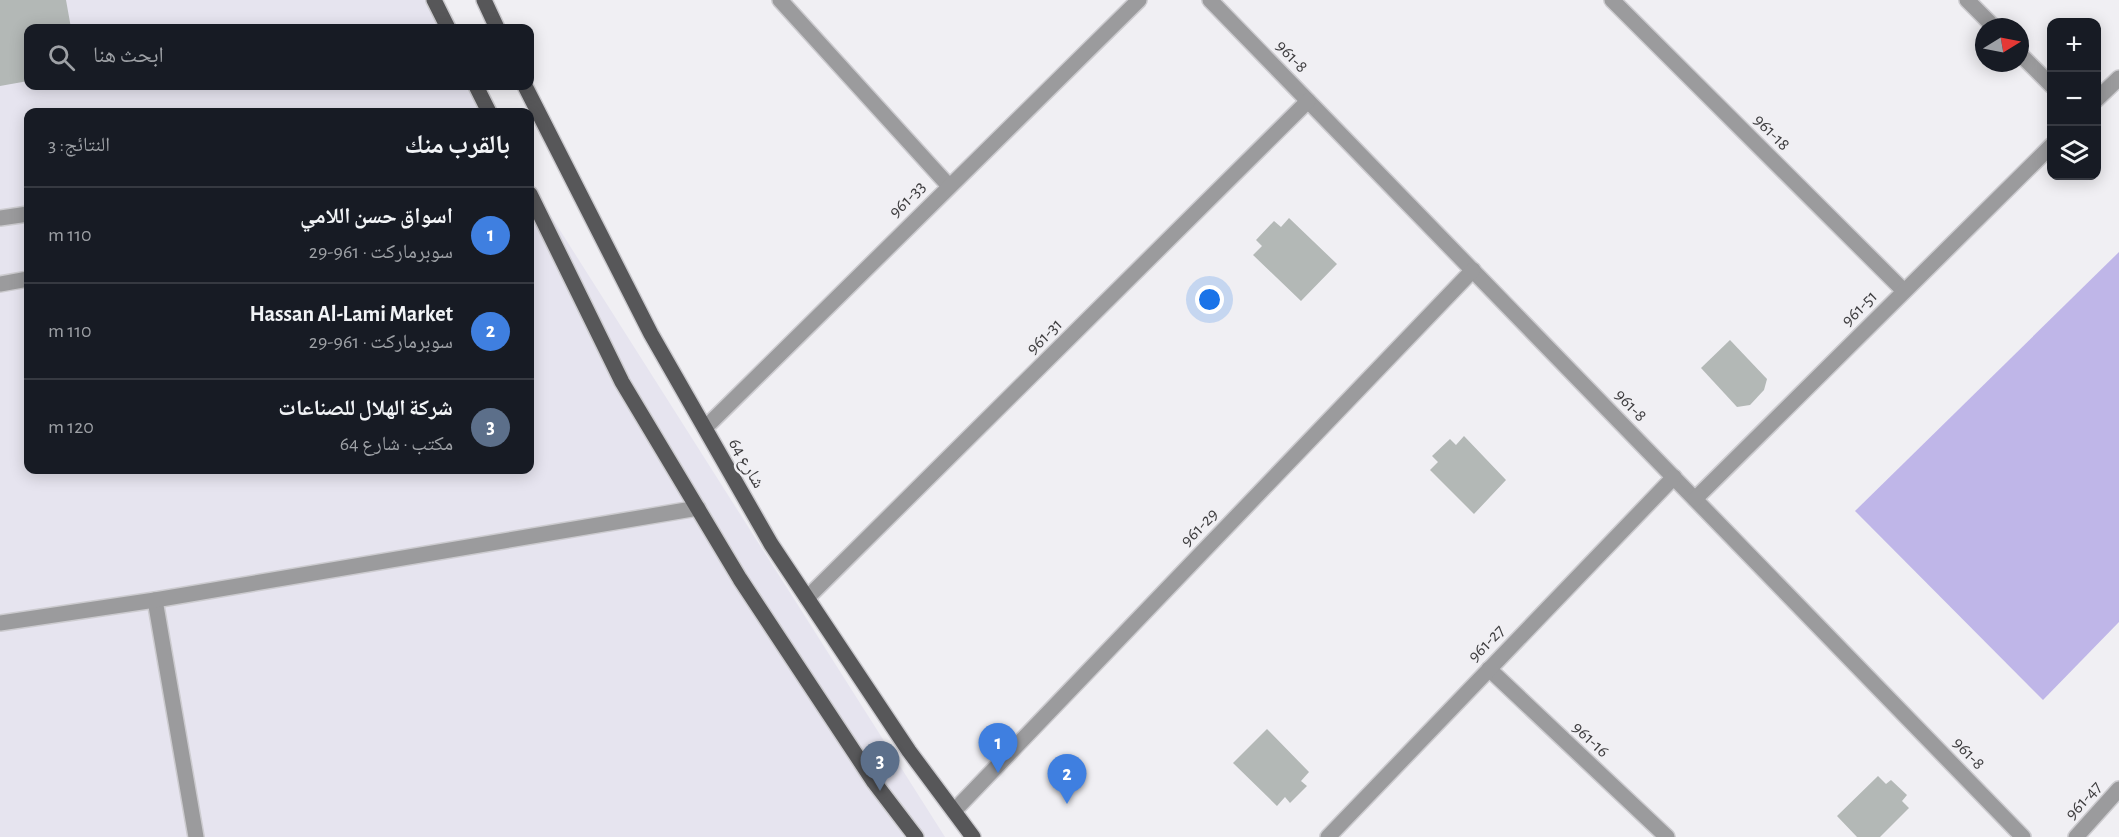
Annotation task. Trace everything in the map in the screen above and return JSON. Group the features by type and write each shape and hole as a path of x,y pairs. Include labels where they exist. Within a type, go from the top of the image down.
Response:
{"main road":[{"path":"434,0 446,24"},
{"path":"484,0 495,24"},
{"path":"478,90 487,108"},
{"name":"شارع 64","path":"527,90 651,334 771,544 909,751 973,837"},
{"path":"534,205 622,382 740,579 874,782 915,837"}],"street":[{"path":"780,0 949,186"},
{"name":"961-8","path":"1210,0 2023,837"},
{"name":"961-18","path":"1612,0 1904,291"},
{"path":"1967,0 1985,18"},
{"name":"961-33","path":"705,428 1137,1"},
{"path":"2029,63 2047,81"},
{"path":"2101,96 2119,78"},
{"name":"961-31","path":"807,598 1308,101"},
{"name":"961-51","path":"1695,499 2047,150"},
{"path":"0,218 24,215"},
{"name":"961-29","path":"954,812 1473,270"},
{"path":"0,284 24,280"},
{"name":"961-27","path":"1328,837 1674,477"},
{"path":"0,623 155,600 698,508"},
{"path":"155,600 196,837"},
{"name":"961-16","path":"1489,669 1667,837"},
{"name":"961-47","path":"2076,837 2119,789"}],"shaded area":[{"path":"0,0 427,0 438,24 24,24 24,90 471,90 482,108 24,108 24,474 534,474 534,189 945,837 0,837"},
{"path":"2119,252 2119,622 2043,700 1855,511"}],"building":[{"path":"0,0 66,0 70,24 24,24 24,82 0,86"},
{"path":"1289,218 1337,264 1301,301 1253,255 1262,246 1256,240 1274,221 1281,227"},
{"path":"1730,340 1767,379 1764,390 1750,405 1737,407 1701,368"},
{"path":"1464,436 1506,480 1474,514 1430,470 1438,462 1432,456 1450,439 1456,445"},
{"path":"1267,729 1309,772 1301,781 1307,786 1290,803 1285,797 1277,806 1233,763"},
{"path":"1878,776 1886,784 1891,780 1907,795 1902,801 1909,808 1880,837 1857,837 1837,816"}],"place":[{"name":"اسواق حسن اللامي","path":"998,773"},
{"name":"شركة الهلال للصناعات","path":"880,791"},
{"name":"Hassan Al-Lami Market","path":"1067,804"}]}
